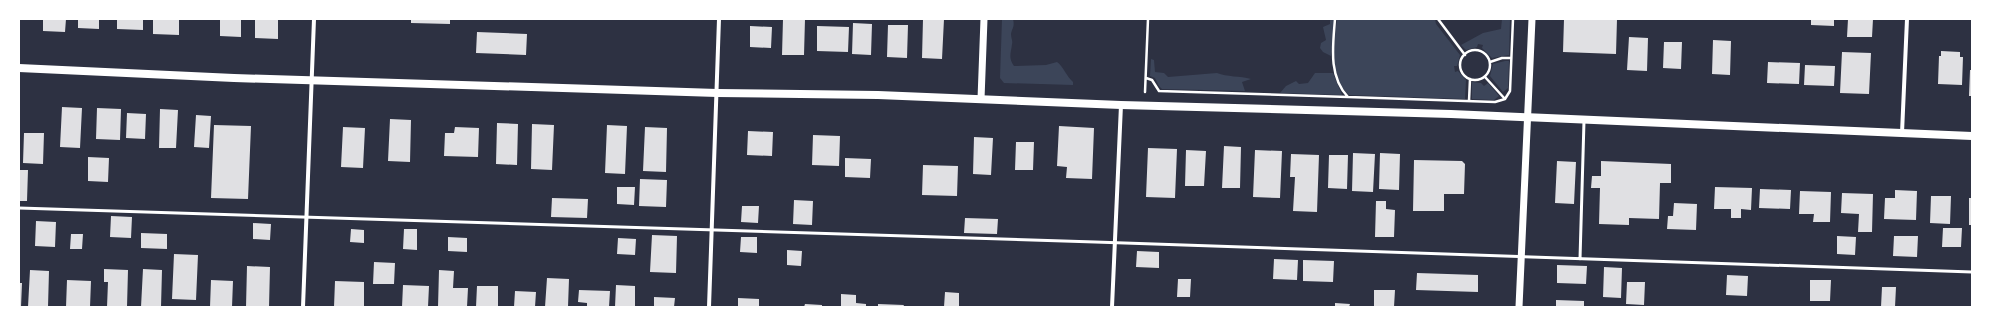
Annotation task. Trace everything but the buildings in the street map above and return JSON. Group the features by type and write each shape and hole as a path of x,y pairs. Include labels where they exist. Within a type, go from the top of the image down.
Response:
{"main road":[{"path":"19,68 312,80 717,93 878,95 1121,105 1528,116 1972,136"}],"street":[{"path":"303,307 314,19"},
{"path":"709,307 720,19"},
{"path":"981,99 984,19"},
{"path":"1519,307 1532,19"},
{"path":"1902,133 1907,19"},
{"path":"1112,307 1121,105"}],"lane":[{"path":"1580,259 1584,119"},
{"path":"19,208 1972,272"}],"path":[{"path":"1145,92 1148,19"},
{"path":"1336,19 1333,66 1340,90 1348,97"},
{"path":"1438,19 1465,55"},
{"path":"1146,78 1152,80 1160,91 1495,102 1505,99 1510,91 1513,19"},
{"path":"1470,51 1480,51 1488,56 1490,62 1490,70 1485,77 1478,80 1470,79 1464,75 1460,66 1465,55 1470,51"},
{"path":"1490,62 1502,58 1511,58"},
{"path":"1485,77 1505,99"},
{"path":"1469,101 1470,79"}],"shaded area":[{"path":"1002,19 1013,19 1014,24 1011,34 1012,43 1010,55 1014,66 1046,65 1057,62 1073,82 1073,85 1004,83 1000,78"},
{"path":"1330,19 1334,19 1331,56 1323,52 1320,48 1321,43 1326,40 1323,27 1330,24"},
{"path":"1337,19 1435,19 1436,24 1460,55 1457,66 1454,66 1455,72 1458,71 1466,80 1465,99 1349,95 1338,80 1334,60"},
{"path":"1502,19 1510,19 1509,55 1492,58 1482,48 1483,45 1478,44 1477,47 1466,50 1461,45 1483,33 1501,29"},
{"path":"1151,59 1154,60 1155,72 1164,73 1168,77 1217,73 1251,79 1242,82 1245,91 1162,89 1155,78 1150,76"},
{"path":"1509,61 1508,88 1503,92 1490,76 1493,64"},
{"path":"1315,73 1333,73 1342,95 1280,93 1286,86 1296,81 1299,84 1308,83"},
{"path":"1472,82 1481,83 1484,86 1488,83 1499,96 1494,100 1472,99"}]}
